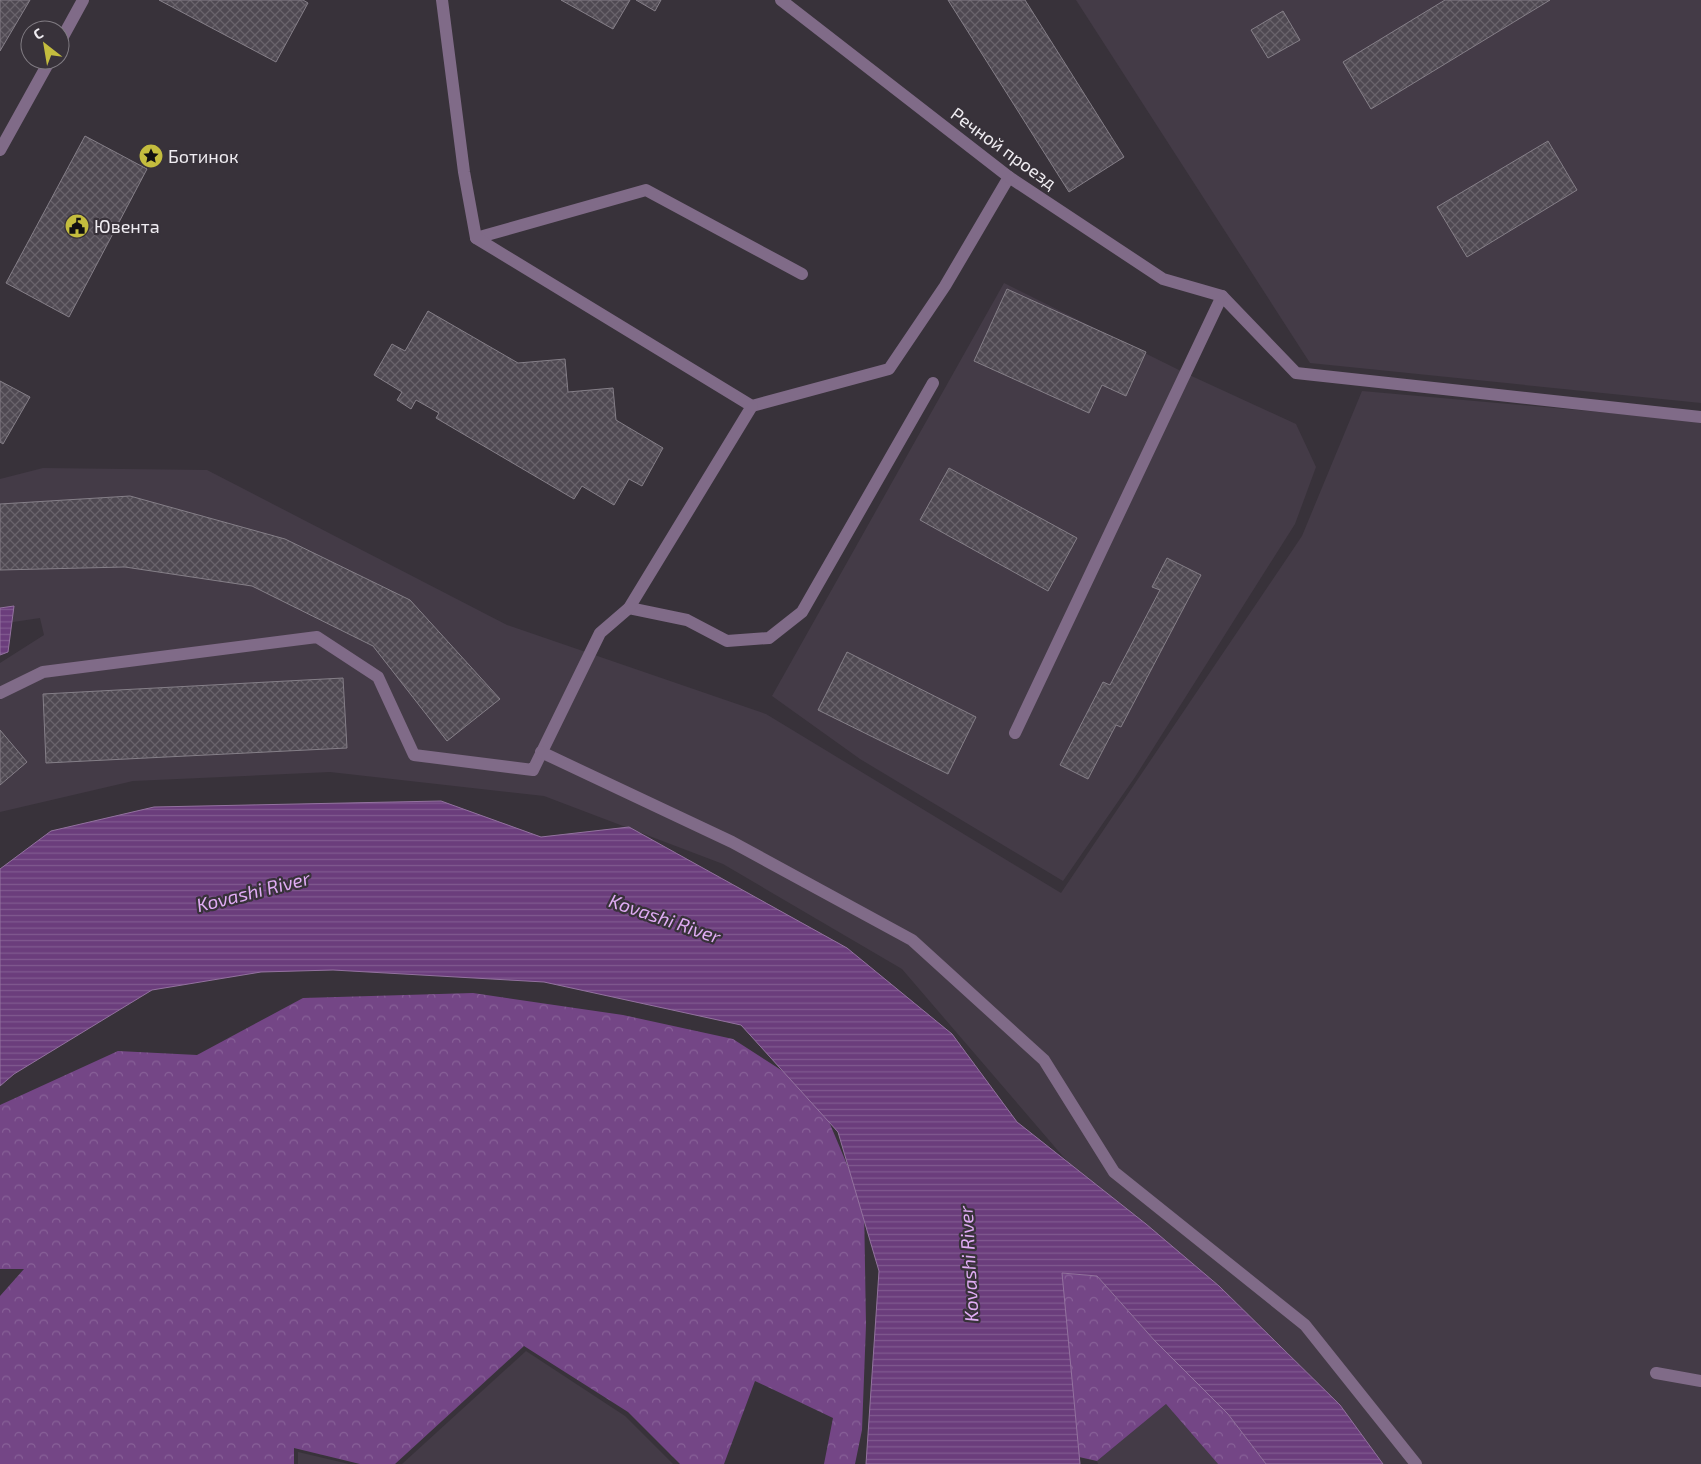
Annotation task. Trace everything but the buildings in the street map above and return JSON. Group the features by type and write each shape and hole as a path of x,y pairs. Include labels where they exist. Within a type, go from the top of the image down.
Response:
{"street":[{"path":"70,24 83,0"},
{"path":"442,0 464,172 476,238 752,406"},
{"name":"Речной проезд","path":"781,0 1009,177 1163,279 1222,296"},
{"path":"0,150 44,70"},
{"path":"0,693 43,672 317,637 378,677 414,755 533,770 600,633 628,608 752,406 890,369 945,286 1009,177"},
{"path":"476,238 646,190 802,274"},
{"path":"1015,733 1222,296 1296,372 1701,417"},
{"path":"628,608 687,620 728,641 769,638 802,612 933,383"},
{"path":"541,752 732,842 912,940 1044,1060 1114,1172 1305,1324 1416,1464"},
{"path":"1656,1373 1701,1381"}],"shaded area":[{"path":"1076,0 1701,0 1701,403 1310,363"},
{"path":"1004,283 1185,373 1296,424 1316,467 1295,524 1135,777 1063,881 860,759 772,696"},
{"path":"1362,391 1701,421 1701,1464 1327,1464 902,969 723,864 544,796 330,772 133,781 0,812 0,663 44,635 40,618 0,624 0,479 43,468 207,470 507,625 766,714 1061,893 1302,536"},
{"path":"526,1351 625,1416 673,1464 402,1464"},
{"path":"1166,1404 1218,1464 1098,1464 1097,1461"},
{"path":"298,1452 349,1464 298,1464"}],"green space":[{"path":"473,993 623,1015 733,1039 817,1093 864,1205 866,1325 862,1430 855,1464 824,1464 833,1418 755,1381 724,1464 680,1464 628,1412 524,1346 395,1464 360,1464 294,1448 294,1464 0,1464 0,1296 24,1269 0,1269 0,1105 118,1051 197,1055 303,998"},
{"path":"1061,1273 1097,1276 1155,1341 1228,1414 1266,1464 1218,1464 1166,1404 1097,1461 1079,1457"}],"water":[{"path":"14,606 8,652 0,655 0,608"},
{"name":"Kovashi River","path":"441,801 541,837 629,827 847,948 952,1034 1017,1122 1146,1224 1219,1286 1340,1405 1383,1464 1266,1464 1228,1414 1155,1341 1097,1276 1062,1273 1080,1464 866,1464 879,1271 838,1132 741,1025 544,982 333,970 261,972 152,990 14,1074 0,1086 0,869 51,831 154,807"}],"place":[{"name":"Ботинок","path":"151,156"},
{"name":"Ювента","path":"77,226"}]}
